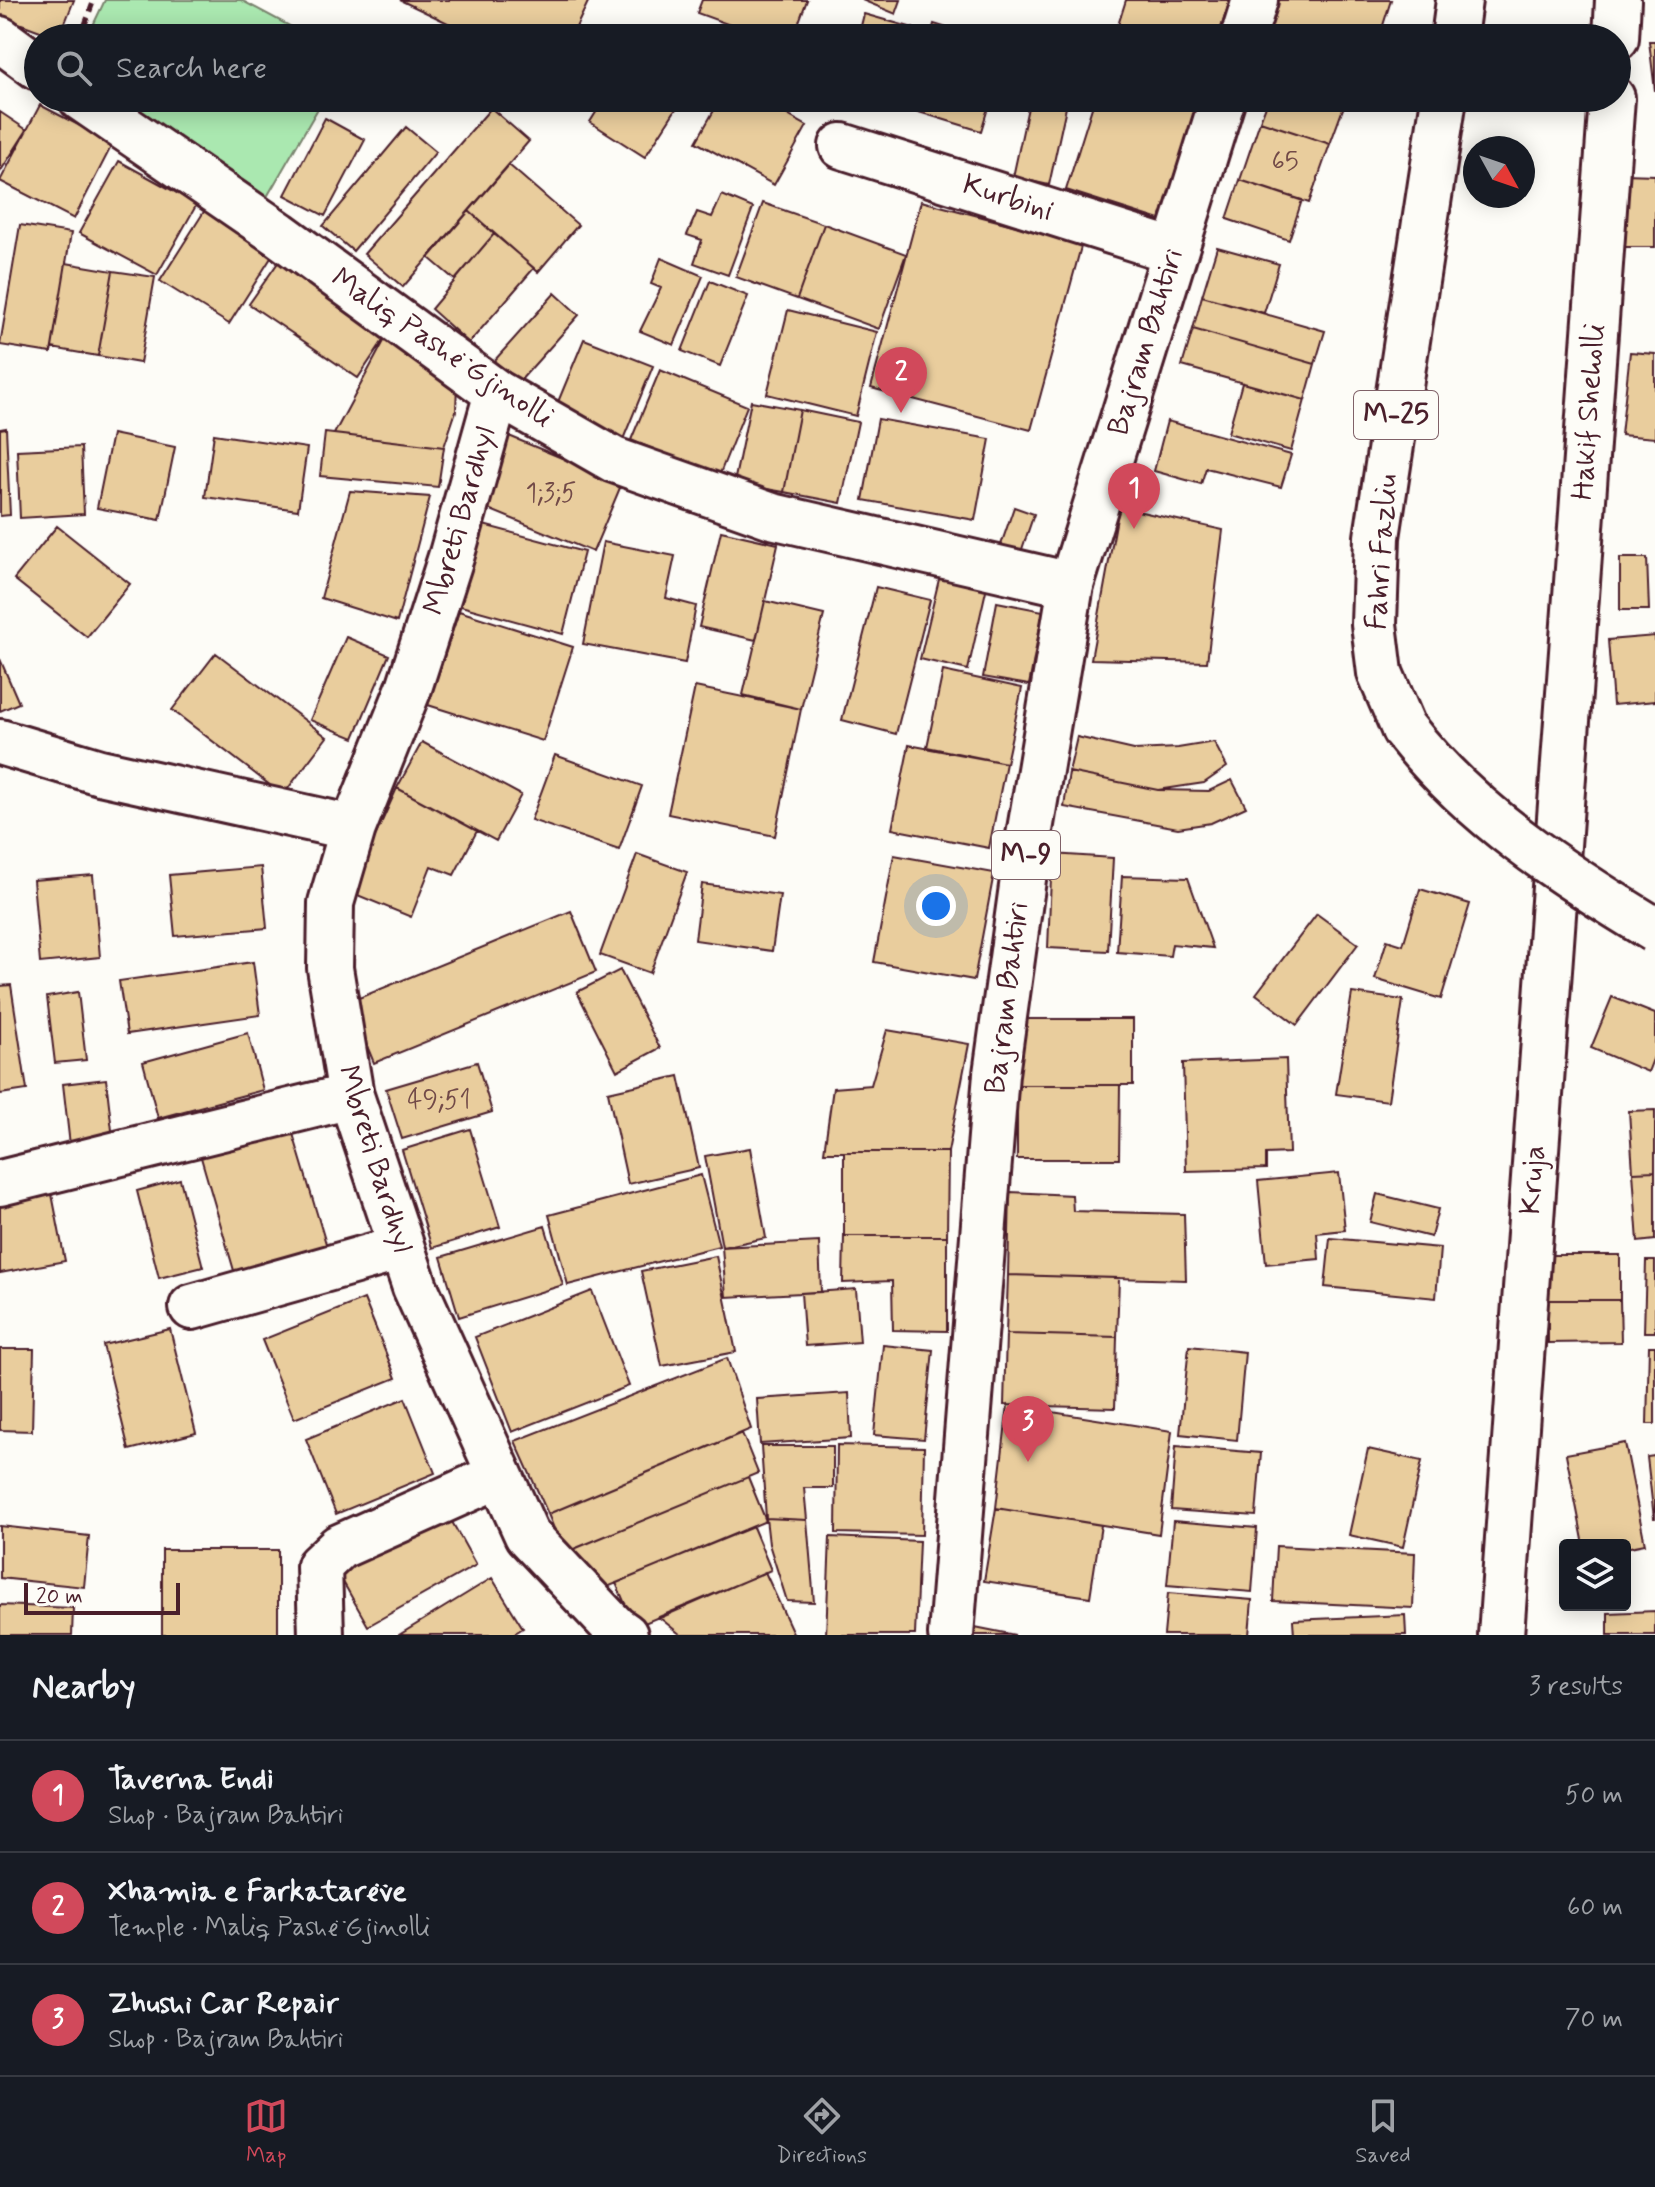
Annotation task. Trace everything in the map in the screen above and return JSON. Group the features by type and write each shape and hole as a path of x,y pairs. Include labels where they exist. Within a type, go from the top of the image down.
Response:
{"street":[{"path":"1247,24 1255,0"},
{"path":"1456,24 1459,0"},
{"path":"1617,24 1618,0"},
{"path":"0,39 24,57"},
{"name":"Maliq Pashë Gjinolli","path":"101,112 279,234 497,393 614,460 772,516 1071,585"},
{"name":"Bajram Bahtiri","path":"951,1635 996,1074 1029,836 1071,585 1219,112"},
{"name":"Fahri Fazliu","path":"1442,112 1377,537 1374,624 1380,673 1404,729 1433,766 1506,831 1562,874 1655,930"},
{"name":"Hakif Sheholli","path":"1565,725 1611,112"},
{"name":"Kurbini","path":"842,146 1174,251"},
{"name":"Mbreti Bardhyl","path":"497,393 452,554 409,688 353,828 331,903 330,968 351,1096 415,1287 527,1535 625,1635"},
{"name":"Kruja","path":"1501,1635 1565,725"},
{"path":"0,742 100,772 353,828"},
{"path":"0,1183 351,1096"},
{"path":"192,1307 401,1248"},
{"path":"321,1635 319,1566 339,1547 500,1475"}],"path":[{"path":"85,24 94,0"}],"green space":[{"path":"105,0 241,0 286,24 94,24"},
{"path":"118,112 316,112 264,202"}],"building":[{"path":"0,0 74,0 65,24 24,25 0,16"},
{"path":"400,0 589,0 578,24 450,24"},
{"path":"702,0 807,0 798,24 727,24 697,13"},
{"path":"862,0 901,0 896,14"},
{"path":"1126,0 1230,0 1222,24 1118,24"},
{"path":"1278,0 1391,0 1383,24 1271,24"},
{"path":"864,14 899,24 862,24"},
{"path":"1649,41 1655,41 1655,91"},
{"path":"0,112 27,130 0,172"},
{"path":"36,112 53,112 113,143 74,219 0,181"},
{"path":"488,112 496,112 529,141 403,287 364,254"},
{"path":"596,112 674,112 645,157 590,122"},
{"path":"713,112 782,112 807,126 774,185 696,142"},
{"path":"919,112 987,112 981,131"},
{"path":"1027,112 1065,112 1049,185 1013,177"},
{"path":"1091,112 1195,112 1160,220 1066,190"},
{"path":"1264,112 1342,112 1330,144 1260,121"},
{"path":"325,118 365,140 325,216 285,195"},
{"path":"1260,121 1330,144 1309,203 1240,180"},
{"path":"406,127 436,152 353,251 323,226"},
{"path":"119,161 197,204 157,275 79,233"},
{"path":"509,165 578,225 538,272 469,211"},
{"path":"1624,174 1655,175 1655,247 1622,247"},
{"path":"1240,180 1302,200 1289,240 1227,219"},
{"path":"722,195 753,208 728,275 694,263 702,240 687,235 697,212 712,217"},
{"path":"921,201 1082,243 1031,430 871,388"},
{"path":"763,203 824,224 797,299 736,277"},
{"path":"205,210 274,253 229,324 160,281"},
{"path":"469,211 494,234 455,280 429,258"},
{"path":"824,224 906,254 879,329 797,299"},
{"path":"20,225 71,233 51,353 0,345"},
{"path":"494,234 534,268 469,343 431,309"},
{"path":"1217,247 1279,264 1264,313 1202,296"},
{"path":"282,257 390,330 358,378 249,304"},
{"path":"661,258 703,276 674,345 640,331 661,288 651,284"},
{"path":"66,263 113,271 98,356 52,348"},
{"path":"113,271 155,277 140,363 98,356"},
{"path":"710,281 748,296 720,366 682,351"},
{"path":"555,293 579,315 519,382 494,361"},
{"path":"1202,296 1325,331 1315,364 1193,329"},
{"path":"788,310 877,332 856,416 767,394"},
{"path":"1193,329 1315,364 1305,400 1182,366"},
{"path":"390,330 457,383 456,411 444,447 334,434"},
{"path":"584,339 653,366 622,442 553,414"},
{"path":"1630,352 1655,354 1655,438 1621,435"},
{"path":"660,370 747,406 719,476 631,440"},
{"path":"1242,383 1305,400 1291,451 1228,433"},
{"path":"751,401 800,410 784,492 734,483"},
{"path":"800,410 858,422 841,503 784,492"},
{"path":"878,419 990,439 975,520 863,500"},
{"path":"1167,421 1291,455 1281,487 1206,468 1201,484 1154,471"},
{"path":"6,428 10,515 0,516 0,429"},
{"path":"325,433 444,447 438,487 320,476"},
{"path":"112,434 175,447 160,520 97,508"},
{"path":"214,434 307,448 298,510 205,497"},
{"path":"509,436 622,483 593,552 481,506"},
{"path":"81,447 84,514 20,518 17,450"},
{"path":"350,491 430,497 397,622 321,598"},
{"path":"1014,507 1034,514 1021,552 1001,545"},
{"path":"1119,507 1223,530 1207,662 1091,659"},
{"path":"472,522 584,552 563,634 450,603"},
{"path":"57,526 130,584 87,637 14,579"},
{"path":"721,531 778,544 756,640 699,627"},
{"path":"603,542 675,556 666,598 696,606 685,663 583,644"},
{"path":"1620,558 1647,558 1649,610 1620,610"},
{"path":"940,575 987,586 968,670 920,659"},
{"path":"876,587 930,600 896,734 842,720"},
{"path":"765,601 824,615 801,709 743,695"},
{"path":"997,602 1043,611 1029,685 983,677"},
{"path":"459,611 573,647 543,741 428,705"},
{"path":"1655,636 1655,701 1613,705 1608,640"},
{"path":"346,637 389,655 354,738 310,720"},
{"path":"216,653 327,737 283,795 172,710"},
{"path":"0,659 19,703 0,711"},
{"path":"943,671 1022,688 1006,763 927,747"},
{"path":"695,687 801,709 775,836 668,814"},
{"path":"1077,737 1134,750 1214,742 1227,767 1204,783 1158,790 1069,772"},
{"path":"422,742 521,795 496,841 397,788"},
{"path":"909,745 1006,763 989,848 892,829"},
{"path":"555,755 642,786 619,850 531,820"},
{"path":"1069,772 1158,790 1209,791 1232,780 1246,807 1211,823 1178,828 1064,807"},
{"path":"397,788 477,831 454,875 431,866 411,917 350,892"},
{"path":"637,854 687,872 650,973 600,955"},
{"path":"1052,854 1113,858 1108,951 1048,948"},
{"path":"894,855 994,873 974,980 874,962"},
{"path":"261,867 267,928 175,936 169,875"},
{"path":"93,875 100,957 40,963 33,880"},
{"path":"1122,876 1188,878 1213,948 1172,944 1170,956 1117,952"},
{"path":"702,884 780,895 772,951 695,940"},
{"path":"1420,889 1470,904 1441,999 1375,979 1387,940 1403,945"},
{"path":"571,911 596,972 374,1063 349,1002"},
{"path":"1317,914 1358,944 1297,1025 1256,994"},
{"path":"253,962 260,1015 127,1034 119,981"},
{"path":"620,970 660,1048 617,1071 577,992"},
{"path":"11,985 27,1090 0,1094 0,986"},
{"path":"78,992 86,1060 55,1063 47,997"},
{"path":"1352,993 1403,1000 1388,1101 1336,1094"},
{"path":"1612,997 1655,1014 1655,1054 1648,1072 1591,1048"},
{"path":"1018,1019 1133,1019 1133,1085 1017,1085"},
{"path":"887,1030 969,1044 948,1152 824,1152 833,1088 871,1085"},
{"path":"248,1033 263,1090 158,1118 143,1062"},
{"path":"1286,1059 1289,1153 1266,1154 1266,1169 1186,1171 1183,1063"},
{"path":"477,1062 492,1112 402,1139 386,1089"},
{"path":"679,1076 699,1168 628,1184 608,1092"},
{"path":"106,1079 113,1139 70,1145 63,1084"},
{"path":"1017,1085 1120,1085 1119,1159 1017,1159"},
{"path":"1655,1110 1655,1171 1633,1172 1629,1111"},
{"path":"291,1127 327,1247 235,1274 200,1154"},
{"path":"470,1129 500,1227 432,1248 402,1150"},
{"path":"750,1148 766,1238 722,1247 705,1156"},
{"path":"844,1152 948,1152 947,1236 844,1236"},
{"path":"1655,1171 1655,1240 1638,1242 1633,1172"},
{"path":"1339,1173 1345,1230 1317,1233 1319,1259 1266,1264 1258,1181"},
{"path":"701,1175 719,1246 568,1285 549,1215"},
{"path":"180,1179 203,1267 159,1278 137,1191"},
{"path":"1010,1192 1072,1195 1073,1211 1184,1214 1186,1280 1008,1275"},
{"path":"52,1194 65,1261 0,1273 0,1204"},
{"path":"1377,1194 1438,1209 1431,1237 1370,1222"},
{"path":"545,1226 563,1285 459,1317 441,1257"},
{"path":"844,1236 947,1236 947,1331 893,1330 892,1281 843,1283"},
{"path":"1330,1238 1440,1248 1436,1298 1325,1287"},
{"path":"819,1242 821,1292 726,1297 722,1247"},
{"path":"1548,1255 1620,1255 1620,1300 1548,1300"},
{"path":"716,1256 736,1352 662,1366 641,1271"},
{"path":"1646,1261 1655,1261 1655,1332 1644,1332"},
{"path":"1008,1275 1119,1278 1117,1337 1006,1334"},
{"path":"856,1289 860,1342 805,1346 801,1293"},
{"path":"592,1291 629,1386 512,1432 475,1337"},
{"path":"364,1299 396,1378 294,1419 262,1340"},
{"path":"1548,1300 1620,1300 1621,1342 1548,1343"},
{"path":"170,1329 196,1433 129,1450 103,1345"},
{"path":"1006,1334 1117,1337 1115,1408 1004,1405"},
{"path":"883,1345 933,1350 924,1439 874,1435"},
{"path":"1189,1346 1245,1352 1237,1440 1180,1434"},
{"path":"1649,1346 1655,1346 1655,1424 1647,1424"},
{"path":"0,1349 34,1349 32,1431 0,1430"},
{"path":"727,1358 751,1429 548,1514 515,1441"},
{"path":"849,1393 851,1438 760,1444 757,1399"},
{"path":"405,1398 435,1473 336,1514 306,1439"},
{"path":"1008,1405 1172,1431 1159,1534 996,1508"},
{"path":"742,1433 758,1473 564,1553 548,1514"},
{"path":"1625,1443 1645,1544 1631,1547 1631,1539 1583,1539 1566,1454"},
{"path":"837,1445 924,1447 922,1535 836,1533"},
{"path":"761,1446 833,1446 833,1488 804,1488 807,1520 766,1518"},
{"path":"1176,1446 1261,1453 1256,1516 1171,1510"},
{"path":"1368,1449 1422,1461 1403,1547 1349,1535"},
{"path":"1655,1456 1655,1518 1654,1518 1647,1457"},
{"path":"748,1477 766,1521 593,1593 574,1549"},
{"path":"996,1508 1101,1525 1090,1597 984,1581"},
{"path":"446,1511 476,1565 368,1626 338,1573"},
{"path":"766,1518 807,1520 814,1602 787,1601 769,1544"},
{"path":"1173,1521 1257,1528 1252,1592 1167,1585"},
{"path":"0,1526 89,1536 84,1587 0,1578"},
{"path":"753,1527 771,1570 635,1627 616,1583"},
{"path":"830,1537 919,1541 915,1635 826,1635"},
{"path":"1276,1546 1415,1553 1413,1608 1273,1601"},
{"path":"162,1550 278,1550 278,1635 162,1635"},
{"path":"765,1572 794,1635 681,1635 660,1618"},
{"path":"492,1578 523,1628 512,1635 399,1635"},
{"path":"1168,1593 1252,1600 1249,1635 1164,1635"},
{"path":"0,1605 73,1608 72,1635 0,1635"},
{"path":"1655,1611 1655,1635 1608,1635 1608,1613"},
{"path":"1405,1615 1406,1635 1294,1635 1293,1620"},
{"path":"965,1625 1015,1635 963,1635"}],"place":[{"name":"Xhamia e Farkatarëve","path":"901,413"},
{"name":"Taverna Endi","path":"1134,529"},
{"name":"Zhushi Car Repair","path":"1028,1462"}]}
